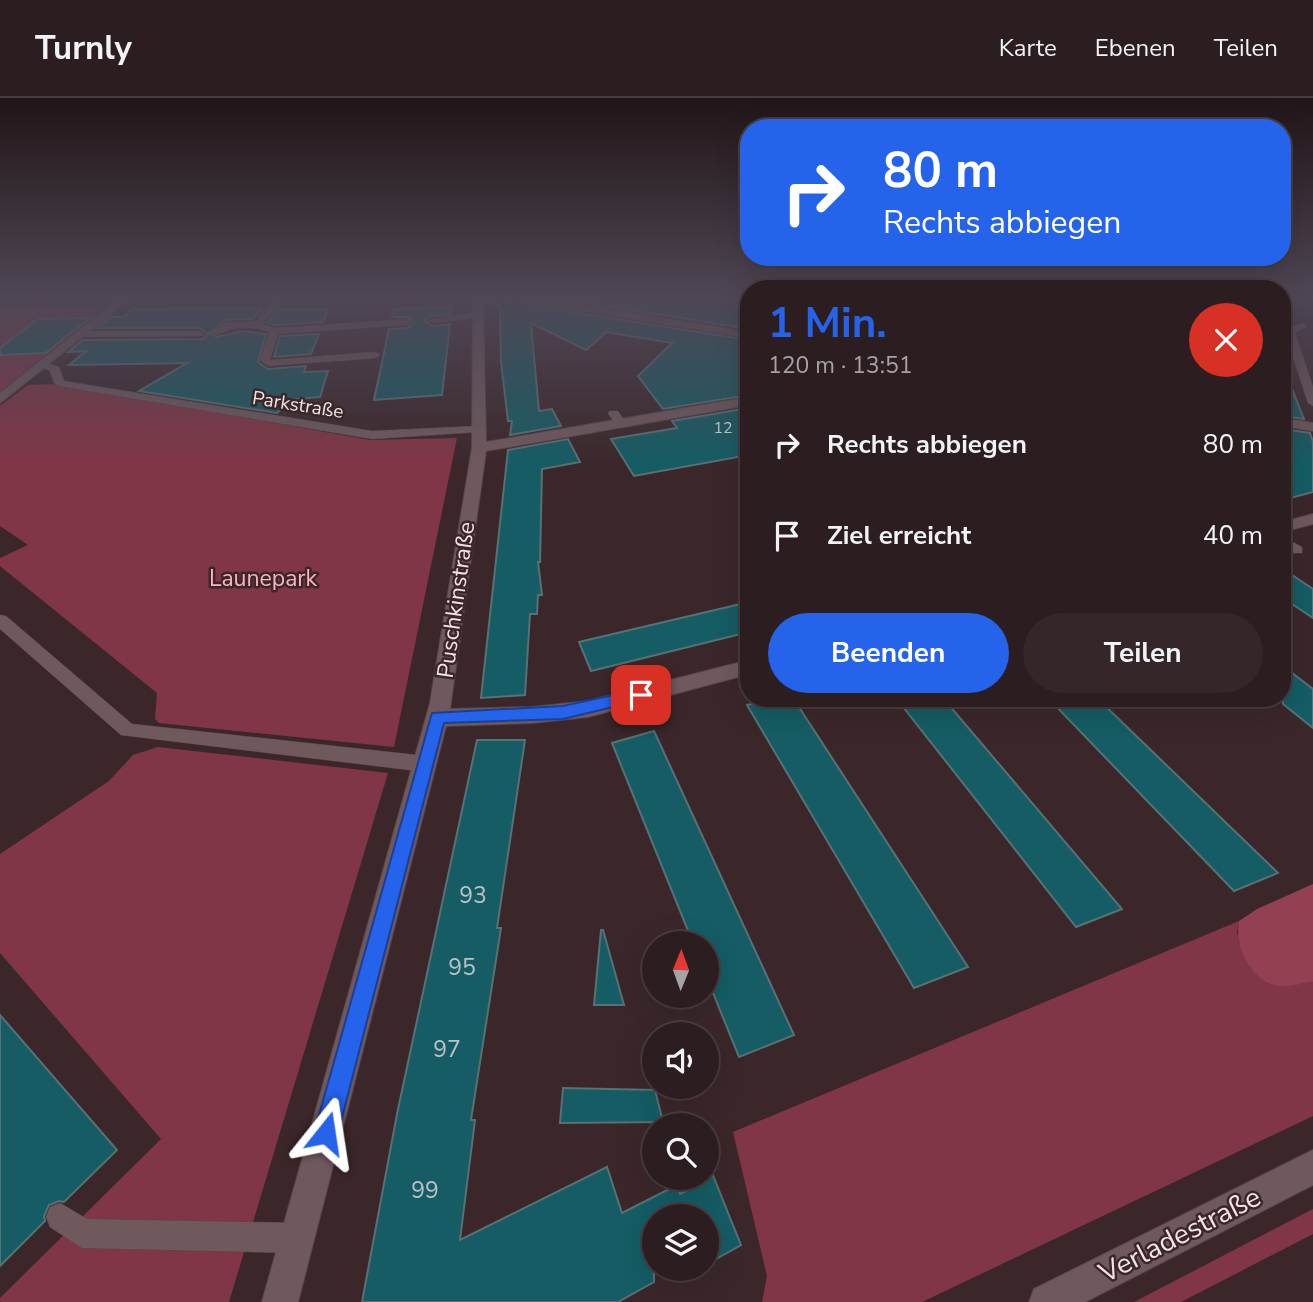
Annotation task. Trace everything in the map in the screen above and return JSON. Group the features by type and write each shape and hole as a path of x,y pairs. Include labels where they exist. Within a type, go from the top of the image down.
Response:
{"street":[{"path":"0,399 55,355"},
{"name":"Puschkinstraße","path":"280,1302 438,718 478,438 478,355"},
{"path":"478,438 740,402"},
{"path":"1291,423 1313,427"},
{"path":"1291,525 1313,519"},
{"path":"438,718 532,715 588,709 740,669"},
{"name":"Verladestraße","path":"1047,1302 1313,1167"}],"lane":[{"path":"266,355 265,360 268,363 373,355"},
{"path":"1297,355 1313,403"},
{"name":"Parkstraße","path":"42,365 55,369 59,383 319,429 372,435 478,438"},
{"path":"1291,546 1297,550"},
{"path":"0,620 127,730 426,764"},
{"path":"60,1217 82,1233 298,1238"}],"green space":[{"path":"0,355 45,355 0,392"},
{"name":"Launepark","path":"57,384 370,440 457,438 394,747 159,723 155,719 157,693 0,566 0,558 28,545 0,526 0,406 28,385"},
{"path":"158,747 388,773 229,1302 0,1302 0,1298 161,1139 0,953 0,854 109,781 133,755"},
{"path":"1239,921 1237,933 1282,986 1313,982 1313,1116 922,1302 762,1302 767,1276 733,1132"},
{"path":"1313,1209 1313,1234 1181,1302 1134,1302"}],"shaded area":[{"path":"1313,884 1313,982 1283,986 1269,983 1253,970 1242,951 1239,921 1257,909"}],"building":[{"path":"81,355 260,355 258,362 268,369 306,366 304,372 328,371 320,397 295,399 277,413 139,391 187,363 69,365"},
{"path":"383,355 446,355 442,395 374,400"},
{"path":"501,355 534,355 539,411 552,409 561,426 510,435 512,421 508,421"},
{"path":"659,355 740,355 740,396 663,409 638,376"},
{"path":"1291,386 1304,419 1291,417"},
{"path":"740,410 740,457 634,476 611,439 677,428 672,421"},
{"path":"1291,430 1310,433 1313,442 1313,492 1291,498"},
{"path":"568,439 580,462 542,469 538,562 542,595 538,595 537,614 530,614 525,695 481,698 508,450"},
{"path":"1291,574 1313,589 1313,618 1291,603"},
{"path":"740,604 740,634 591,671 579,642"},
{"path":"1291,672 1313,689 1313,728 1287,707 1291,707"},
{"path":"748,707 799,707 968,967 914,988"},
{"path":"903,707 951,707 1122,909 1076,927"},
{"path":"1057,707 1106,707 1278,873 1234,891"},
{"path":"654,731 794,1035 739,1057 719,1008 719,931 688,931 612,743"},
{"path":"477,740 525,740 497,928 501,928 471,1120 475,1120 460,1240 607,1167 622,1213 667,1190 679,1190 680,1194 688,1190 719,1190 741,1245 719,1257 719,1204 642,1204 642,1281 654,1282 618,1302 362,1302 397,1114"},
{"path":"603,930 624,1005 594,1005"},
{"path":"0,1015 117,1150 64,1202 49,1205 44,1216 45,1221 0,1266"},
{"path":"563,1088 642,1090 642,1099 657,1099 661,1113 642,1113 642,1122 560,1123"}],"route":[{"path":"326,1133 438,718 563,713 641,695"}]}
